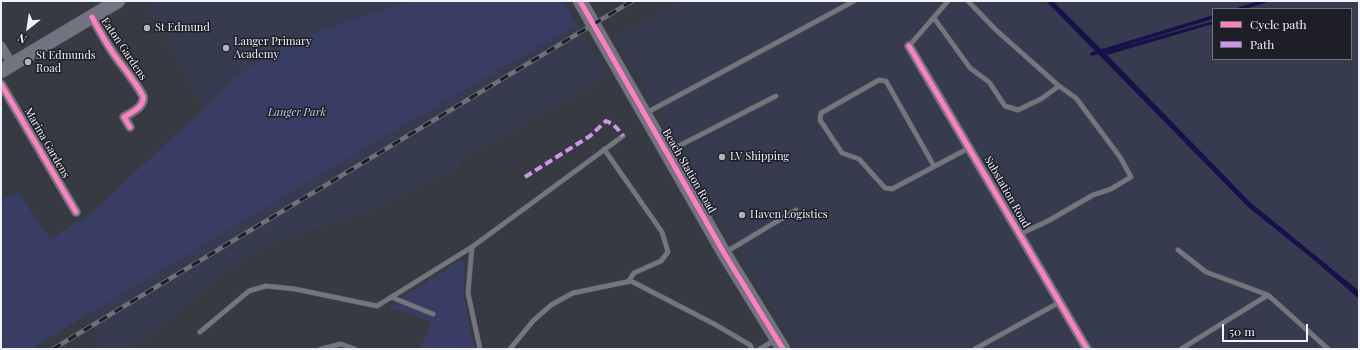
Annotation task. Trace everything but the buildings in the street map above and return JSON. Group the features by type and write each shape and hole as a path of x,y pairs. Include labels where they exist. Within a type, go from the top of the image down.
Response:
{"main road":[{"path":"6,68 118,1"},
{"name":"Beach Station Road","path":"580,1 724,252 780,344"}],"street":[{"name":"Eaton Gardens","path":"92,17 108,44 119,61 126,68 143,96 144,100 141,105 124,117 130,127"},
{"path":"1,46 6,68"},
{"name":"Substation Road","path":"909,46 1087,349"},
{"name":"Marina Gardens","path":"1,84 76,212"}],"lane":[{"path":"645,113 854,1"},
{"path":"909,46 948,1"},
{"path":"968,1 996,30 1059,86 1076,98 1120,157 1131,177 1111,189 1093,195 1048,221 1020,234"},
{"path":"934,18 970,68 989,82 1005,106 1018,110 1041,99 1059,86"},
{"path":"934,166 886,81 879,80 821,113 820,120 842,153 859,159 885,188 892,189 969,148"},
{"path":"667,152 776,96"},
{"path":"200,332 248,291 266,286 295,289 377,306 472,247 623,136"},
{"path":"604,149 662,232 668,252 661,261 634,273 628,282"},
{"path":"724,252 796,210"},
{"path":"472,247 468,294 480,349"},
{"path":"1178,250 1206,272 1268,295 1328,349"},
{"path":"510,349 533,321 551,305 573,292 631,281 716,324 750,345 752,349"},
{"path":"1181,349 1268,295"},
{"path":"391,297 433,314"},
{"path":"975,349 1060,302"},
{"path":"320,349 341,344 355,349"},
{"path":"760,349 780,344"}],"shaded area":[{"name":"Langer Primary Academy","path":"143,1 410,1 302,38 245,70 205,109"},
{"path":"678,1 1359,1 1359,349 796,349 616,39"},
{"path":"1046,1 1053,1 1104,52 1212,21 1212,24 1107,55 1250,202 1359,291 1359,299 1314,260 1248,207"},
{"path":"577,24 608,77 460,159 459,168 357,215 287,238 256,252 220,275 151,335 126,349 99,349 89,314 330,169"}],"green space":[{"name":"Langer Park","path":"410,1 563,1 577,24 330,169 31,349 1,349 1,200 18,192 50,239 88,216 245,70 284,47 304,38 346,22"},
{"path":"460,260 464,264 465,297 475,349 420,349 432,322 388,307"}],"waterway":[{"path":"1242,8 1265,1"},
{"path":"1092,54 1212,17"}],"railway":[{"path":"53,349 632,1"}],"marked path":[{"path":"525,177 590,136 606,121 616,127 623,136"}],"cycle path":[{"path":"580,1 724,253 783,349"},
{"path":"92,17 111,50 143,96 140,106 124,117 130,127"},
{"path":"909,46 1087,349"},
{"path":"1,84 76,212"}],"place":[{"name":"St Edmund","path":"147,28"},
{"name":"Langer Primary Academy","path":"226,48"},
{"name":"St Edmunds Road","path":"28,62"},
{"name":"LV Shipping","path":"722,157"},
{"name":"Haven Logistics","path":"742,215"}]}
